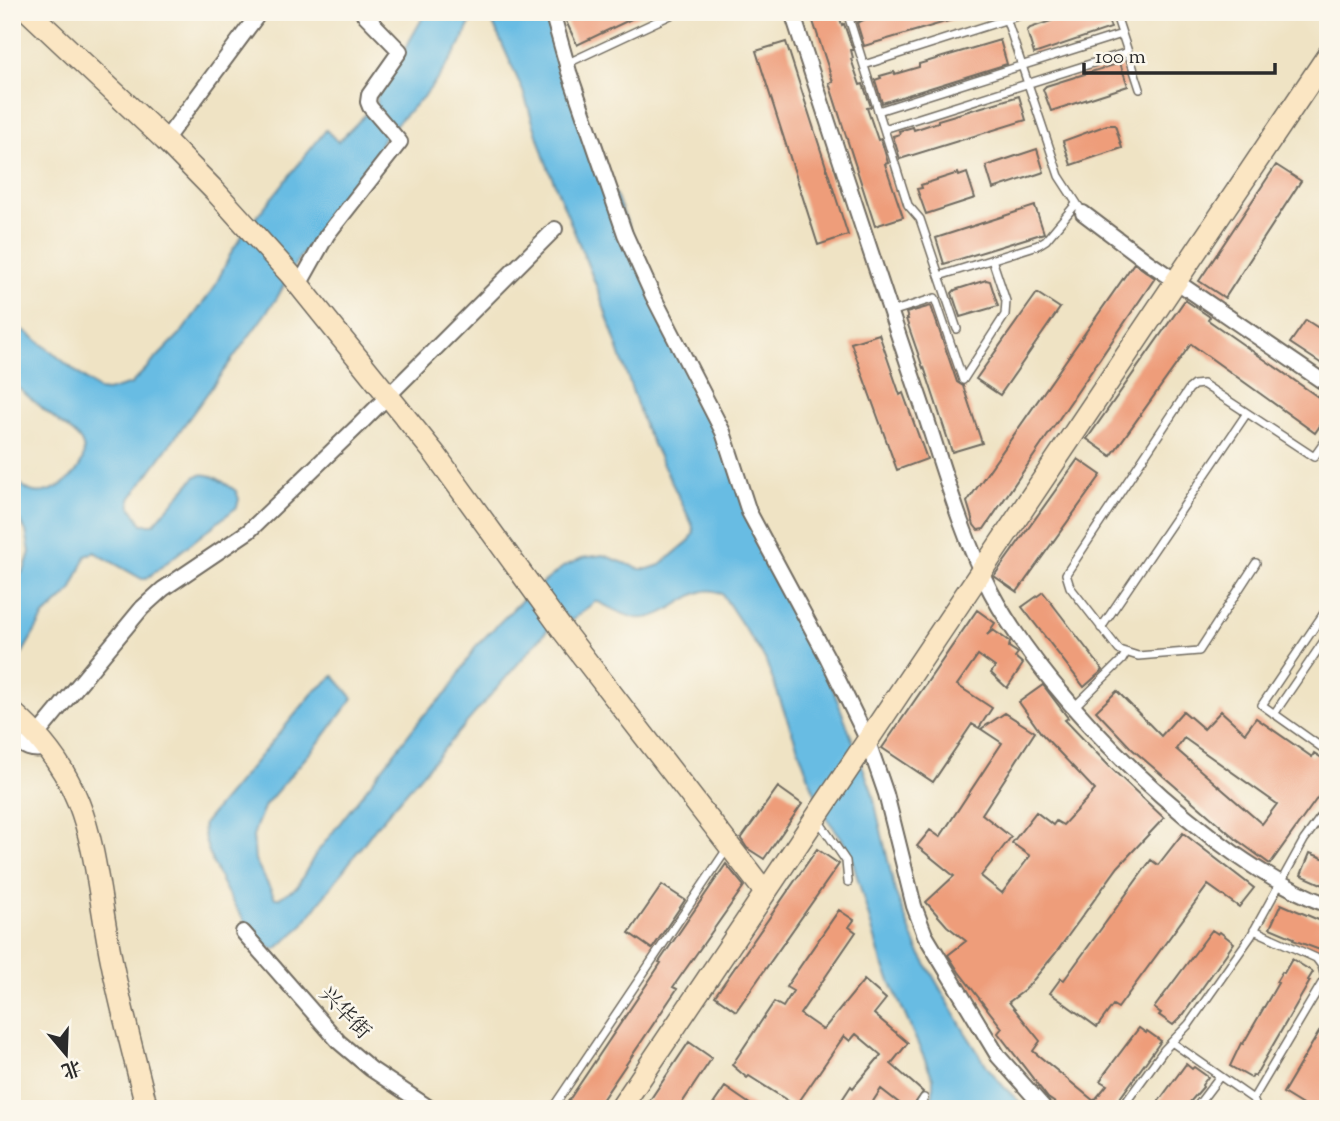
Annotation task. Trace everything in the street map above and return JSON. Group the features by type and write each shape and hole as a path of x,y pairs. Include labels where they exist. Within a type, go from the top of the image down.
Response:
{"street":[{"path":"29,12 165,140 295,279 389,395 564,632 765,892"},
{"path":"165,140 260,12"},
{"path":"295,279 400,142 370,107 369,95 400,51 362,12"},
{"path":"552,12 566,64 634,255 723,432 749,512 827,657 863,746 886,794 914,906 925,935 998,1056 1045,1109"},
{"path":"792,12 891,312 981,570 1016,633 1074,707 1133,768 1205,832 1247,864 1279,883 1328,905"},
{"path":"620,1109 1328,55"},
{"path":"1079,209 1176,281 1328,385"},
{"path":"12,737 26,749 35,751 142,608 163,589 248,531 555,229"},
{"path":"12,712 43,741 69,779 85,817 111,959 147,1109"},
{"name":"兴华街","path":"243,932 339,1042 371,1069 431,1109"}],"lane":[{"path":"566,64 677,12"},
{"path":"869,12 848,15 908,205 920,219 957,329"},
{"path":"864,65 1005,16 1030,12"},
{"path":"1115,12 1140,89"},
{"path":"939,276 1038,245 1079,209 1059,176 1005,16"},
{"path":"878,111 1122,34"},
{"path":"884,129 1128,52"},
{"path":"891,312 935,298 963,380 1005,315 1006,301 992,259"},
{"path":"1255,563 1199,652 1138,656 1126,653 1114,645 1070,587 1066,574 1194,385 1203,384 1314,457 1328,437"},
{"path":"1101,628 1247,412"},
{"path":"1328,607 1262,705 1328,752"},
{"path":"1274,714 1328,635"},
{"path":"1074,707 1126,653"},
{"path":"1121,1109 1164,1050 1189,1024 1254,930 1304,840 1328,807"},
{"path":"818,813 846,861 848,882"},
{"path":"552,1109 729,845"},
{"path":"1252,1099 1325,978 1322,966 1316,958 1254,930"},
{"path":"1173,1043 1252,1099 1257,1109"},
{"path":"1195,1109 1220,1076"},
{"path":"917,1109 924,1098"}],"water":[{"path":"426,12 475,12 460,45 439,77 385,135 367,171 297,261 277,298 130,499 131,507 142,524 154,524 196,476 206,475 217,478 236,491 239,499 237,507 146,579 94,552 86,556 71,591 44,616 12,671 12,587 25,568 30,552 26,531 12,513 12,476 31,491 53,489 71,477 78,468 84,449 75,435 12,383 12,327 25,331 99,390 107,391 131,384 181,333 214,288 232,251 246,230 326,130 338,142 377,103 377,92 390,75"},
{"path":"488,12 547,12 560,65 776,571 826,671 872,791 895,891 917,948 989,1069 1027,1109 923,1109 933,1094 933,1078 882,963 852,859 841,837 827,819 812,786 765,659 722,594 712,591 692,596 660,614 649,617 632,617 596,601 571,621 565,615 549,628 376,827 301,927 276,949 265,944 253,932 217,872 204,835 204,823 313,693 334,676 353,698 265,805 253,836 255,860 275,898 297,887 315,855 423,716 448,692 476,646 524,598 563,567 582,558 603,555 640,569 660,565 690,540 694,532 645,428 598,290 545,160 523,91"}],"building":[{"path":"579,12 646,12 577,45 565,19"},
{"path":"810,12 838,12 842,25 844,24 853,50 851,59 871,107 867,108 878,140 881,139 888,163 885,164 903,217 875,226 829,83 833,82"},
{"path":"892,12 969,12 969,15 864,46 857,23 874,15 875,18"},
{"path":"1077,12 1105,12 1111,28 1034,54 1027,31 1030,28"},
{"path":"1000,40 1007,64 882,103 875,80 881,78 880,76 919,67 919,64"},
{"path":"786,42 848,235 818,245 756,51"},
{"path":"1120,63 1128,86 1051,111 1043,89 1046,86"},
{"path":"1019,96 1026,120 900,159 893,136 900,134 899,131 913,127 914,130 938,120"},
{"path":"1107,125 1115,125 1122,148 1071,165 1063,141"},
{"path":"1037,149 1044,172 993,189 986,166"},
{"path":"1276,165 1301,181 1225,298 1199,281"},
{"path":"958,173 959,176 967,173 975,198 926,214 917,189 922,188 921,185"},
{"path":"1035,206 1044,233 944,264 936,238"},
{"path":"1134,263 1155,278 984,529 978,530 967,502"},
{"path":"986,280 990,281 998,306 960,317 952,293"},
{"path":"1037,293 1060,308 1000,395 976,379"},
{"path":"1185,300 1210,317 1208,320 1328,404 1328,414 1315,433 1191,344 1111,456 1087,439"},
{"path":"931,306 957,382 963,386 982,443 952,452 906,319 906,313"},
{"path":"1306,320 1328,334 1328,368 1290,343"},
{"path":"879,334 900,395 903,393 927,459 897,470 851,343"},
{"path":"1078,459 1101,475 1017,592 994,576"},
{"path":"1043,592 1103,670 1084,687 1022,607"},
{"path":"977,610 995,623 987,635 993,630 1010,642 1009,647 1018,653 1015,657 1023,664 1007,688 991,673 995,667 978,655 957,685 992,708 979,728 972,724 933,782 882,748"},
{"path":"1043,685 1068,718 1065,720 1164,818 1118,867 1055,954 1025,990 1009,1002 1040,1041 1033,1051 1094,1101 1107,1085 1100,1081 1139,1028 1161,1041 1112,1109 1064,1109 1048,1098 998,1033 1002,1028 948,955 966,941 947,926 926,902 954,876 917,846 930,830 940,837 1002,743 981,729 1005,713 1035,732 982,814 1011,837 981,876 1002,893 1030,856 1012,843 1036,812 1053,825 1056,821 1063,825 1095,790 1041,733 1019,702"},
{"path":"1117,691 1161,736 1183,711 1204,729 1221,711 1245,733 1256,718 1312,757 1314,753 1328,762 1328,783 1270,864 1237,840 1132,749 1096,711","holes":["1184,738 1277,804 1262,824 1176,749"]},
{"path":"778,787 802,804 764,859 747,848 741,839"},
{"path":"1183,833 1254,888 1239,907 1208,885 1118,1008 1113,1005 1097,1027 1050,993 1061,978 1064,980 1151,860 1158,865"},
{"path":"817,849 839,864 736,1011 715,996"},
{"path":"1310,853 1328,860 1328,887 1301,875"},
{"path":"726,864 744,886 673,987 677,989 596,1109 563,1109 661,963 659,962"},
{"path":"662,885 685,900 652,949 629,933"},
{"path":"1281,904 1328,924 1328,953 1270,928"},
{"path":"839,910 854,920 849,927 856,932 800,1014 823,1030 864,980 886,999 874,1014 908,1043 891,1064 923,1092 911,1109 894,1109 899,1103 881,1089 868,1109 836,1109 851,1086 853,1088 881,1055 856,1034 850,1041 844,1036 796,1106 749,1076 747,1078 732,1065 774,1002 783,1007 793,991 786,987"},
{"path":"1212,930 1218,934 1220,932 1234,943 1173,1025 1154,1008"},
{"path":"1292,959 1313,972 1308,980 1310,981 1255,1076 1251,1078 1230,1066 1278,983 1276,982"},
{"path":"1328,1017 1328,1109 1309,1109 1283,1093"},
{"path":"689,1042 712,1058 678,1109 644,1109"},
{"path":"1186,1064 1208,1077 1203,1087 1184,1109 1153,1109"},
{"path":"725,1087 757,1109 710,1109"}]}
